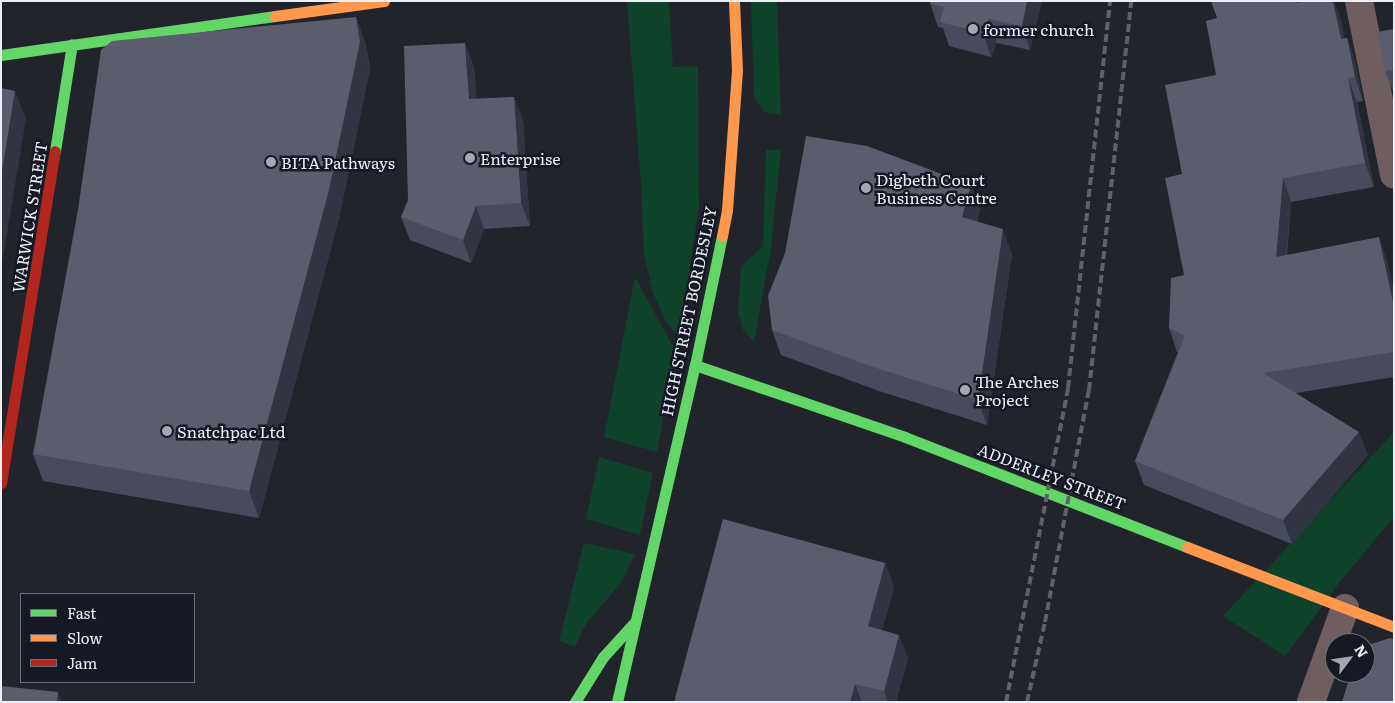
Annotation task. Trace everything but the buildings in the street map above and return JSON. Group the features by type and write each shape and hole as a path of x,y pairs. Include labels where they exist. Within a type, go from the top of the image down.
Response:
{"street":[{"path":"1,55 384,1"},
{"name":"HIGH STREET BORDESLEY","path":"617,702 695,365 727,210 735,131 737,70 734,1"},
{"path":"1359,1 1394,174"},
{"name":"WARWICK STREET","path":"1,483 29,322 72,44"},
{"name":"ADDERLEY STREET","path":"695,365 905,437 1394,627"},
{"path":"1311,702 1345,608"},
{"name":"HIGH STREET BORDESLEY","path":"576,702 603,657 635,622"}],"green space":[{"path":"627,1 669,1 673,67 698,66 699,206 679,338 665,320 653,293 644,255 641,183"},
{"path":"751,1 777,1 781,115 764,112 754,97"},
{"path":"766,150 781,150 771,248 754,342 743,330 738,312 741,267 763,246"},
{"path":"635,277 676,352 657,452 604,437"},
{"path":"1394,432 1394,517 1342,579 1285,656 1223,616"},
{"path":"599,457 653,473 640,535 586,519"},
{"path":"584,543 635,554 621,583 587,622 575,646 559,641"}],"railway":[{"path":"1006,702 1068,388 1110,1"},
{"path":"1027,702 1045,622 1089,390 1131,1"}],"traffic: fast":[{"path":"1,55 275,16"},
{"path":"55,151 72,44"},
{"path":"617,702 695,365 722,236"},
{"path":"695,365 905,437 1187,547"},
{"path":"575,702 603,657 634,623"}],"traffic: slow":[{"path":"275,16 384,1"},
{"path":"722,236 727,210 737,70 734,1"},
{"path":"1187,547 1394,627"}],"traffic: jam":[{"path":"1,483 55,151"}],"place":[{"name":"former church","path":"973,29"},
{"name":"Enterprise","path":"470,158"},
{"name":"BITA Pathways","path":"271,162"},
{"name":"Digbeth Court Business Centre","path":"866,188"},
{"name":"The Arches Project","path":"965,390"},
{"name":"Snatchpac Ltd","path":"167,431"}]}
